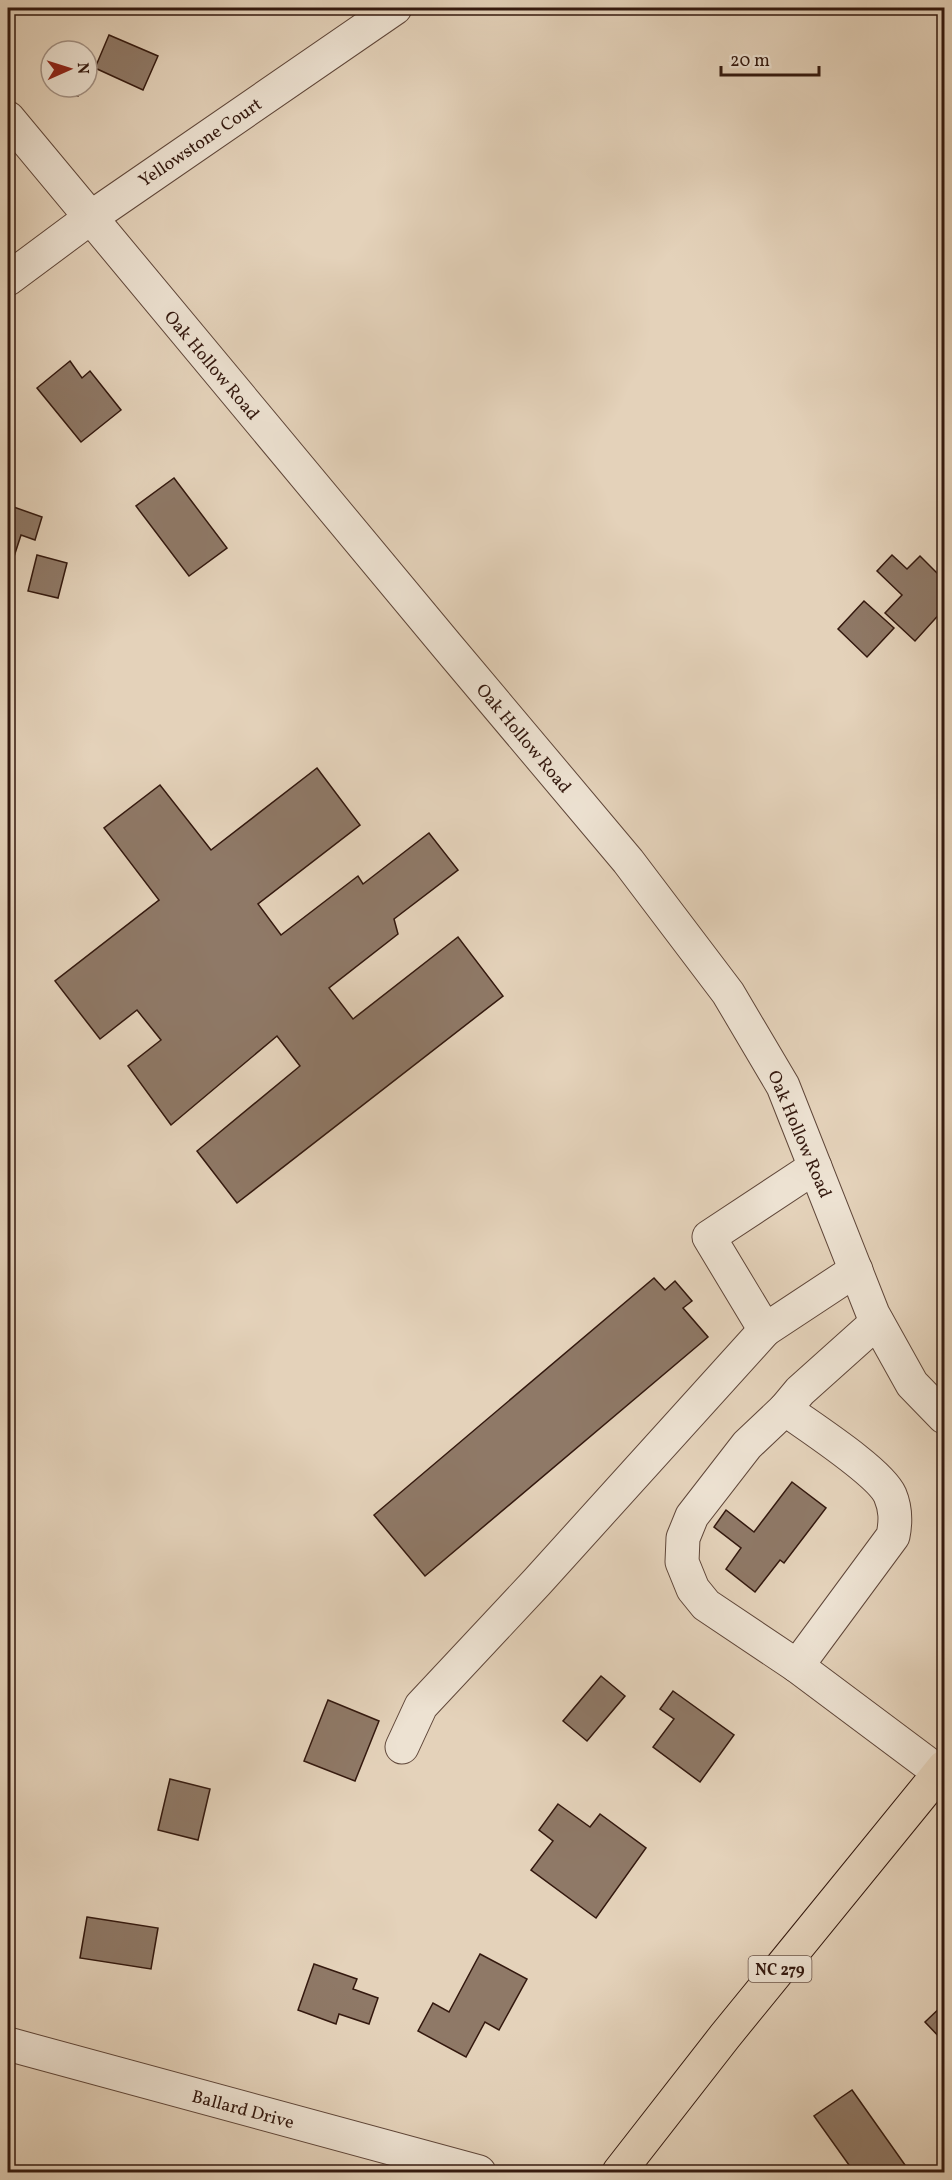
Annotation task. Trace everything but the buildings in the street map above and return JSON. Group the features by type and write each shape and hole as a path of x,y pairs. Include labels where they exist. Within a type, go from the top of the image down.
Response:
{"main road":[{"name":"NC 279","path":"619,2172 725,2036 942,1770"}],"street":[{"name":"Yellowstone Court","path":"8,279 90,218 395,8"},
{"name":"Oak Hollow Road","path":"8,118 642,879 728,993 783,1086 877,1322 912,1384 945,1417"},
{"path":"765,1330 709,1237 815,1167"},
{"path":"402,1747 420,1706 537,1582 765,1330 856,1270"},
{"path":"877,1322 800,1391 785,1409 747,1445 692,1516 683,1538 682,1562 693,1589 706,1605 797,1665 942,1770"},
{"path":"785,1409 874,1475 889,1493 896,1522 893,1536 797,1665"},
{"name":"Ballard Drive","path":"8,2044 478,2172"}]}
